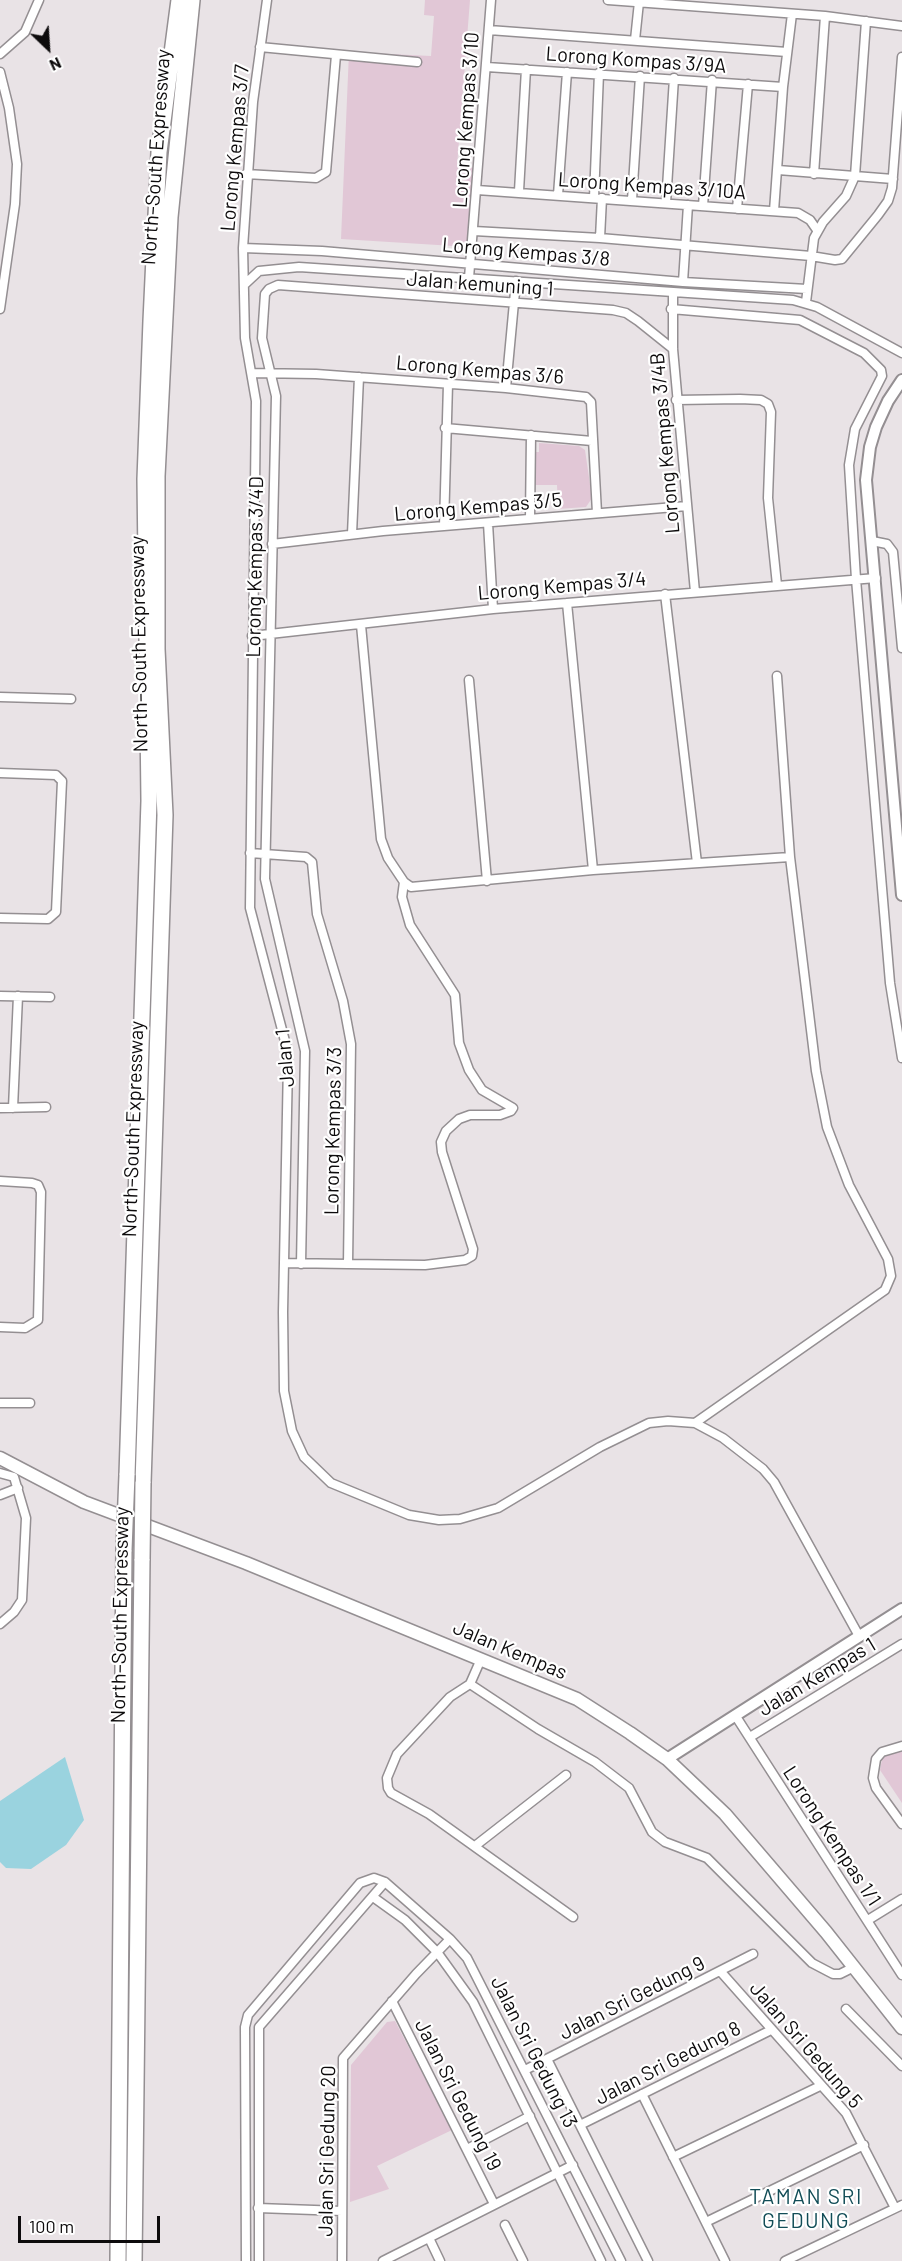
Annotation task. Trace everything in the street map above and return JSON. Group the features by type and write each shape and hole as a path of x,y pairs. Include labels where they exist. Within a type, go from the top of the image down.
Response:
{"highway":[{"name":"North–South Expressway","path":"118,2261 124,1550 149,801 145,480 159,152 179,0"},
{"name":"North–South Expressway","path":"134,2261 143,1483 165,815 157,649 158,476 170,217 192,0"}],"main road":[{"name":"Jalan Kempas","path":"0,1458 16,1473 84,1502 246,1563 577,1700 630,1732 667,1759 725,1814 854,1967 902,2028"}],"street":[{"path":"0,54 25,32 39,0"},
{"name":"Lorong Kempas 3/7","path":"267,0 246,174 243,248 245,338 256,401 250,908 286,1046 288,1063 285,1263 282,1312 284,1391 298,1444 310,1465 331,1483 410,1515 439,1520 480,1515 498,1508 649,1423 668,1421 695,1423"},
{"name":"Lorong Kempas 3/10","path":"469,278 491,0"},
{"path":"608,0 825,16 902,26"},
{"path":"635,40 639,2"},
{"path":"774,211 783,87 792,14"},
{"path":"814,174 825,16"},
{"path":"806,303 811,256 817,230 846,196 855,176 866,21"},
{"path":"489,30 787,52"},
{"path":"260,47 417,62"},
{"path":"246,174 316,178 326,172 336,55"},
{"path":"474,231 600,238 835,260 848,254 888,201 893,179 902,57"},
{"name":"Lorong Kompas 3/9A","path":"487,67 639,75 783,87"},
{"path":"519,191 526,69"},
{"path":"0,72 9,108 16,164 15,204 0,309"},
{"path":"558,195 567,72"},
{"path":"599,73 600,238"},
{"path":"632,200 639,75"},
{"path":"666,203 674,78"},
{"path":"703,206 711,80"},
{"path":"737,209 748,84"},
{"path":"778,170 893,179"},
{"name":"Lorong Kempas 3/10A","path":"477,190 519,191 774,211 806,217 817,230"},
{"path":"683,282 688,205"},
{"name":"Lorong Kempas 3/8","path":"243,248 322,251 683,282 807,289"},
{"path":"245,284 259,271 300,267 806,303 902,353"},
{"path":"506,388 516,281"},
{"name":"Jalan kemuning 1","path":"273,287 626,314 673,349"},
{"name":"Lorong Kempas 3/4D","path":"266,854 276,396 264,351 262,328 265,294 273,287"},
{"name":"Lorong Kempas 3/4B","path":"673,292 671,309 676,400 695,592"},
{"path":"671,309 800,320 864,354 879,366 882,376 855,429 850,452 856,579 890,983 902,1058"},
{"name":"Lorong Kempas 3/6","path":"252,373 359,377 506,388 588,398 597,513"},
{"path":"352,534 359,377"},
{"path":"902,380 888,402 870,447 866,480 902,895"},
{"path":"444,526 448,384"},
{"path":"676,400 740,399 761,400 768,404 771,412 768,498 777,585"},
{"path":"445,428 592,441"},
{"path":"530,518 531,435"},
{"name":"Lorong Kempas 3/5","path":"272,544 352,534 687,506"},
{"path":"488,523 493,609"},
{"path":"872,542 886,544 893,552 902,648"},
{"name":"Lorong Kempas 3/4","path":"252,636 493,609 876,578"},
{"path":"665,594 697,863"},
{"path":"567,603 593,870"},
{"path":"361,625 381,839 388,858 404,882 418,888 593,870 790,857"},
{"path":"777,676 790,857 816,1071 827,1127 849,1185 888,1259 891,1276 885,1290 695,1423 723,1438 763,1468 774,1482 860,1636"},
{"path":"469,680 487,881"},
{"path":"0,697 71,699"},
{"path":"0,773 60,777 62,793 56,912 48,919 0,918"},
{"name":"Lorong Kempas 3/3","path":"250,853 306,856 312,862 316,914 343,1001 351,1044 348,1264"},
{"name":"Jalan 1","path":"266,854 266,892 305,1051 301,1263"},
{"path":"285,1263 425,1265 472,1256 473,1249 442,1152 441,1142 446,1131 459,1119 470,1115 500,1115 513,1108 482,1090 469,1070 459,1043 455,995 410,925 402,897 404,882"},
{"path":"0,996 50,997"},
{"path":"13,1108 18,996"},
{"path":"0,1108 46,1107"},
{"path":"0,1181 38,1185 41,1192 38,1320 25,1328 0,1328"},
{"path":"0,1403 30,1403"},
{"path":"0,1473 16,1473 26,1518 21,1600 15,1612 0,1624"},
{"path":"0,1495 18,1488"},
{"path":"667,1759 902,1609"},
{"name":"Jalan Kempas 1","path":"750,1737 902,1644"},
{"path":"481,1659 470,1684 450,1697 397,1755 390,1767 387,1785 391,1793 429,1814 573,1917"},
{"path":"470,1684 538,1729 595,1761 629,1788 652,1832 665,1842 707,1858 812,1963 833,1974 840,1974 854,1967"},
{"name":"Lorong Kempas 1/1","path":"735,1715 807,1831 868,1920 902,1975"},
{"path":"902,1746 882,1752 876,1759 873,1778 902,1824"},
{"path":"475,1846 566,1775"},
{"path":"246,2261 245,2027 248,2015 360,1883 374,1878 386,1882 259,2027 259,2261"},
{"name":"Jalan Sri Gedung 13","path":"386,1882 450,1939 467,1958 621,2261"},
{"name":"Jalan Sri Gedung 13","path":"373,1897 405,1920 437,1952 473,2002 601,2261"},
{"path":"868,1920 902,1899"},
{"name":"Jalan Sri Gedung 20","path":"342,2261 343,2058 450,1939"},
{"name":"Jalan Sri Gedung 9","path":"525,2070 753,1954"},
{"name":"Jalan Sri Gedung 5","path":"721,1972 846,2113 898,2206"},
{"name":"Jalan Sri Gedung 19","path":"392,2001 494,2204"},
{"path":"846,2009 902,2066"},
{"name":"Jalan Sri Gedung 8","path":"580,2125 771,2030"},
{"path":"547,2059 648,2261"},
{"path":"673,2157 820,2086"},
{"path":"642,2094 725,2261"},
{"path":"467,2149 530,2116"},
{"path":"706,2222 864,2145"},
{"path":"383,2261 573,2165"},
{"path":"785,2261 898,2206"},
{"path":"258,2208 342,2211"},
{"path":"505,2225 523,2261"},
{"path":"429,2238 440,2261"}],"shaded area":[{"path":"425,0 470,0 457,166 477,168 470,247 341,239 349,52 431,56 434,16 424,15"},
{"path":"539,443 579,446 585,450 592,498 586,507 558,509 557,485 534,485 534,452 539,452"},
{"path":"902,1747 902,1803 880,1770 883,1754"},
{"path":"395,2021 452,2130 377,2166 389,2189 350,2202 351,2065 387,2022"}],"water":[{"path":"65,1757 84,1820 66,1845 31,1869 6,1868 0,1862 0,1801"}],"district":[{"name":"TAMAN SRI GEDUNG","path":"806,2209"}]}
